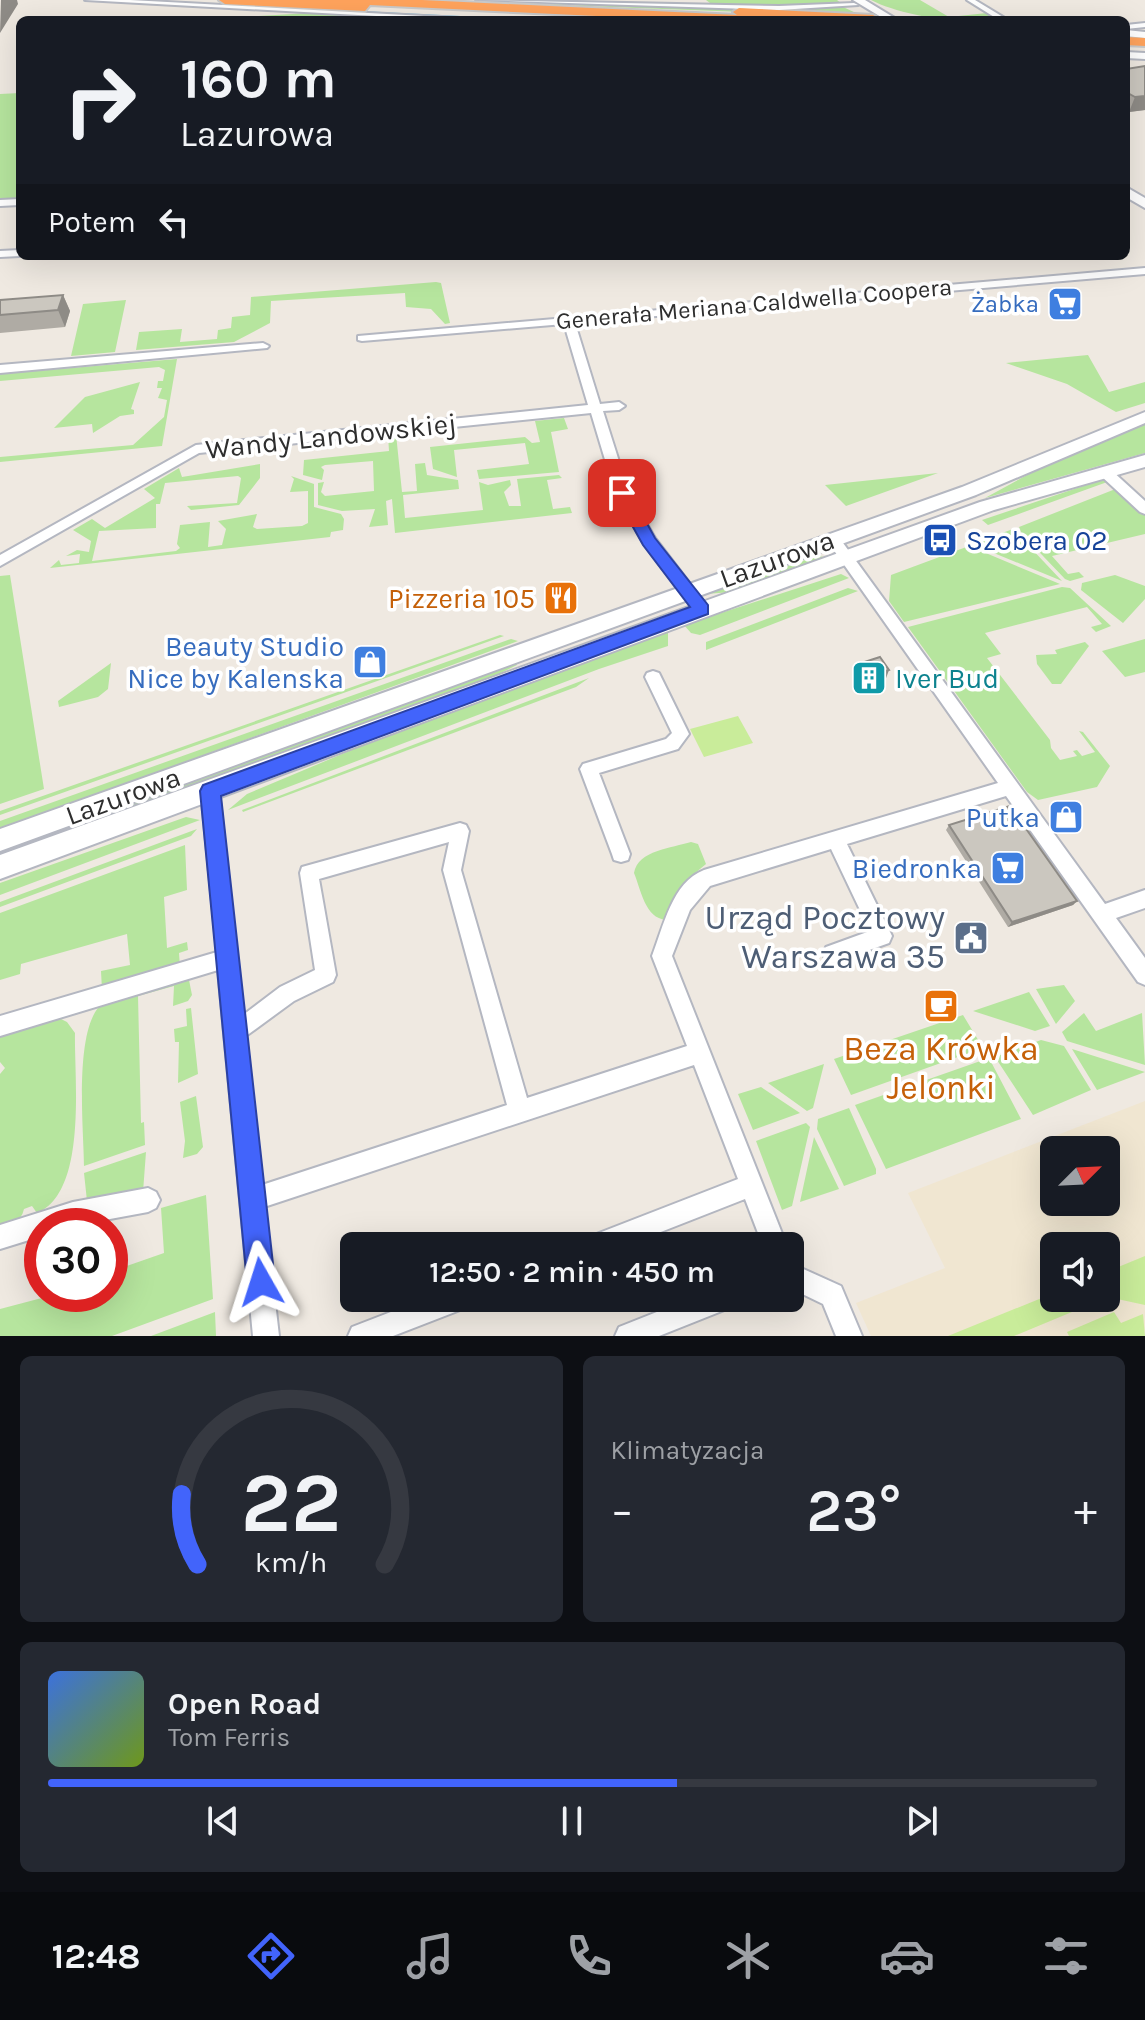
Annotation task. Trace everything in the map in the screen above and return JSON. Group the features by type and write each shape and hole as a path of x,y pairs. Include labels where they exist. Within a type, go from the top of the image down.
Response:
{"highway":[{"path":"225,0 551,16"},
{"path":"346,0 521,16"},
{"path":"492,13 743,12 818,16"},
{"path":"492,13 606,16"}],"main road":[{"path":"853,2 870,16"},
{"path":"853,2 883,16"},
{"name":"Lazurowa","path":"0,867 210,791 695,601 833,539 969,491 1145,417"},
{"name":"Lazurowa","path":"0,840 695,601 846,558 987,506 1145,461"}],"street":[{"path":"88,0 492,13"},
{"path":"479,0 779,8 853,2"},
{"path":"971,0 981,0"},
{"path":"971,0 997,16"},
{"name":"Generała Meriana Caldwella Coopera","path":"362,338 1145,271"},
{"path":"568,320 594,408 631,512 695,601"},
{"path":"0,369 263,346"},
{"name":"Wandy Landowskiej","path":"0,561 196,449 619,406"},
{"path":"1105,472 1145,509"},
{"path":"833,539 1145,975"},
{"path":"621,854 589,769 672,744 681,734 653,677"},
{"path":"769,1232 662,956 688,896 704,879 1010,787"},
{"path":"210,791 266,1336"},
{"path":"235,1029 246,1026 287,994 326,975 309,873 460,831 452,870 520,1112"},
{"path":"833,954 882,936 835,838"},
{"path":"1101,914 1145,899"},
{"path":"0,1026 227,958"},
{"path":"252,1200 698,1053"},
{"path":"630,1232 750,1186"},
{"path":"0,1237 73,1214 148,1200"},
{"path":"804,1282 832,1295 849,1336"},
{"path":"361,1336 423,1312"},
{"path":"628,1336 688,1312"}],"shaded area":[{"path":"1145,1101 1145,1336 871,1336 856,1303 945,1268 908,1193 1040,1142 1040,1216 1120,1216 1120,1136 1055,1136"}],"green space":[{"path":"422,0 731,9 843,7 856,13 849,16"},
{"path":"706,0 837,0 841,3 797,7 714,6"},
{"path":"871,0 920,0 947,16 924,16"},
{"path":"310,13 360,16 257,16"},
{"path":"987,13 992,16 958,16"},
{"path":"16,93 16,200 0,202 0,94"},
{"path":"441,283 450,323 445,324 431,309 406,307 405,293 271,301 270,323 234,342 136,350 139,332 182,329 180,342 217,339 218,330 231,328 232,317 250,315 251,297"},
{"path":"126,300 115,352 71,356 83,304"},
{"path":"1088,355 1109,392 1145,382 1145,403 1116,412 1067,384 1006,363"},
{"path":"177,359 162,446 0,462 0,457 133,445 164,417 167,400 158,398 162,388 157,388 158,381 163,381 165,370 159,367 0,381 0,374"},
{"path":"140,382 131,409 134,414 120,416 93,433 92,424 54,428 85,397"},
{"path":"564,418 568,429 551,432 559,472 479,479 477,470 529,464 525,443 454,450 457,477 433,469 430,447 525,437 532,443 540,442 535,421"},
{"path":"1145,423 1145,453 985,498 1036,470"},
{"path":"396,434 402,492 417,491 415,464 425,463 427,475 458,480 459,489 403,495 405,518 483,510 479,482 488,485 510,480 511,485 504,492 509,506 521,506 517,479 559,475 562,478 547,480 553,509 570,507 572,513 395,533 392,499 386,501 388,525 369,527 375,509 342,511 318,505 318,483 324,482 321,492 325,496 374,491 373,461 325,465 321,467 324,470 322,480 303,475 304,460 389,451 388,435"},
{"path":"260,464 260,478 239,505 191,510 187,506 237,503 241,478 238,476 165,483 160,504 156,504 156,528 99,531 92,561 176,551 180,548 177,544 180,525 210,522 208,547 222,545 226,529 218,521 257,514 253,527 257,529 302,526 308,523 308,491 290,492 294,479 291,476 314,484 314,507 341,514 343,530 331,532 330,537 50,568 59,560 61,565 79,563 80,554 66,556 77,550 89,552 91,541 73,530 92,519 105,528 155,498 144,489 179,468 182,477"},
{"path":"938,473 846,506 825,485"},
{"path":"1104,479 1110,481 988,525 982,520"},
{"path":"1118,488 1145,513 1145,534 1052,556 1068,574 1079,572 1084,577 1070,581 1065,579 1022,534 1019,527"},
{"path":"1013,529 1062,581 972,544"},
{"path":"969,546 1060,584 904,622 889,601 891,575"},
{"path":"817,556 825,557 732,592 706,594"},
{"path":"841,574 849,578 700,635 691,633 684,625"},
{"path":"10,575 44,789 0,804 0,576"},
{"path":"1115,575 1145,586 1145,599 1123,623 1081,590 1082,583"},
{"path":"1062,587 1070,588 1111,626 1096,632 1091,627 1102,624 1087,607 985,633 1001,654 987,658 1050,740 1051,748 1060,760 1077,756 1073,751 1077,750 1082,756 1095,752 1079,731 1110,766 1097,787 1038,800 1027,792 908,627"},
{"path":"848,588 858,591 706,650 706,642"},
{"path":"668,631 668,646 599,669 228,810 247,794 373,741"},
{"path":"504,636 0,815 0,811"},
{"path":"511,639 518,641 0,829 0,821"},
{"path":"1145,639 1145,672 1125,677 1102,651"},
{"path":"1085,642 1089,646 1061,684 1052,684 1037,664 1036,655 1057,654 1055,650"},
{"path":"516,662 517,665 485,681 0,858 0,849"},
{"path":"111,663 108,689 98,697 59,707 58,701"},
{"path":"589,678 576,687 242,810"},
{"path":"738,716 753,743 704,757 690,729"},
{"path":"186,817 200,820 0,895 0,883"},
{"path":"197,829 191,836 0,907 0,902"},
{"path":"691,842 698,844 706,864 694,874 666,920 659,918 648,909 642,895 634,873 637,865 657,851"},
{"path":"185,845 187,890 164,897 167,948 187,942 188,950 179,953 180,967 102,990 101,971 130,965 127,934 21,964 20,974 0,980 0,913"},
{"path":"188,975 192,995 188,1001 173,1006 174,986 138,996 141,1123 144,1122 145,1145 84,1166 82,1077 88,1029 95,1012 106,1001 125,993"},
{"path":"1064,985 1075,1001 1056,1024 1036,989"},
{"path":"1029,992 1050,1026 1035,1031 973,1011"},
{"path":"191,1008 198,1074 178,1083 179,1042 175,1042 174,1029 187,1026 186,1009"},
{"path":"1084,1013 1096,1031 1142,1013 1145,1065 1067,1041 1062,1032"},
{"path":"963,1015 983,1048 851,1095 834,1059"},
{"path":"55,1016 67,1022 75,1033 76,1104 71,1159 64,1182 53,1201 44,1208 24,1208 18,1220 0,1229 0,1074 5,1068 0,1062 0,1029"},
{"path":"1041,1040 1064,1046 1091,1090 1033,1115 995,1057"},
{"path":"1072,1049 1145,1072 1097,1090"},
{"path":"989,1058 1021,1119 886,1169 855,1105"},
{"path":"824,1064 813,1108 807,1111 768,1083"},
{"path":"761,1087 800,1113 753,1130 738,1094"},
{"path":"196,1096 203,1147 197,1154 183,1158 185,1141 180,1102"},
{"path":"849,1108 876,1174 844,1186 817,1129 818,1119"},
{"path":"806,1123 810,1127 792,1206 782,1210 756,1141"},
{"path":"814,1137 839,1189 800,1202"},
{"path":"146,1152 143,1192 87,1201 84,1173"},
{"path":"206,1195 213,1299 112,1336 0,1336 0,1309 24,1303 24,1312 128,1312 128,1266 164,1253 161,1208"},
{"path":"1145,1256 1145,1305 1120,1300 1120,1266"},
{"path":"1040,1299 1040,1312 1072,1312 1014,1336 948,1336"},
{"path":"215,1312 216,1336 151,1336"},
{"path":"1114,1312 1121,1323 1143,1314 1145,1336 1069,1336 1067,1332"}],"building":[{"path":"1145,66 1145,96 1130,94 1130,68"},
{"path":"63,295 58,310 0,315 0,300"},
{"path":"880,657 889,670 866,677 858,664"},
{"name":"Biedronka","path":"1010,806 1077,901 1012,922 949,825"}],"waterway":[{"path":"129,0 442,16"}],"place":[{"name":"Żabka","path":"1065,304"},
{"name":"Szobera 02","path":"940,540"},
{"name":"Pizzeria 105","path":"561,598"},
{"name":"Beauty Studio Nice by Kalenska","path":"370,662"},
{"name":"Iver Bud","path":"869,678"},
{"name":"Putka","path":"1066,817"},
{"name":"Biedronka","path":"1008,868"},
{"name":"Urząd Pocztowy Warszawa 35","path":"971,938"},
{"name":"Beza Krówka Jelonki","path":"941,1006"}],"route":[{"path":"261,1282 210,791 702,610 649,541 622,493"}]}
